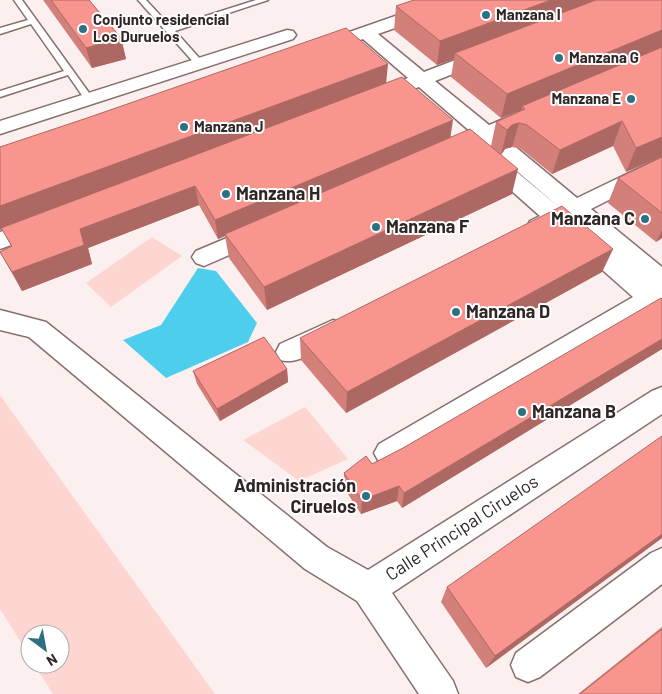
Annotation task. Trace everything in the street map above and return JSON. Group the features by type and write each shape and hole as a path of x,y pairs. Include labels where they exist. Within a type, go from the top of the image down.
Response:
{"street":[{"path":"300,55 458,0"},
{"path":"0,128 287,35"},
{"path":"356,35 566,213 658,294 389,453"},
{"path":"357,104 504,47"},
{"path":"432,158 548,107"},
{"path":"521,236 662,164"},
{"path":"0,241 55,220"},
{"path":"204,257 277,225"},
{"path":"0,320 37,329 316,558 369,589"},
{"path":"289,352 352,321"},
{"name":"Calle Principal Ciruelos","path":"440,694 369,589 662,399"},
{"path":"528,664 662,564"}],"lane":[{"path":"18,0 89,99"},
{"path":"142,0 199,63"},
{"path":"169,30 264,0"},
{"path":"0,31 33,21"},
{"path":"0,94 69,72"}],"shaded area":[{"path":"152,237 182,256 111,307 86,283"},
{"path":"0,395 215,694 53,694 40,674 70,674 70,624 20,624 20,641 0,609"},
{"path":"305,407 348,459 299,481 243,440"}],"water":[{"path":"198,268 216,271 257,323 248,342 166,378 123,340 161,325"}],"building":[{"path":"51,0 89,0 121,38 86,48"},
{"path":"414,0 551,0 440,41 396,6"},
{"path":"596,0 662,0 662,30 507,94 455,53"},
{"path":"346,28 388,64 0,206 0,147"},
{"path":"662,47 662,137 636,148 622,121 560,150 527,125 519,123 512,125 507,130 496,122 525,109 522,106"},
{"path":"402,77 453,120 215,220 195,186 80,229 84,245 12,272 0,252 12,246 1,228"},
{"path":"470,129 518,169 264,287 225,234"},
{"path":"662,157 662,213 618,178"},
{"name":"Manzana D","path":"562,206 613,249 347,392 300,338"},
{"name":"Manzana B","path":"661,298 662,339 404,493 399,486 362,500 344,473 366,456 372,464 403,448"},
{"path":"264,337 287,369 217,409 193,371"},
{"path":"662,436 662,534 495,656 447,587"},
{"path":"662,629 662,694 580,694"}],"place":[{"name":"Manzana I","path":"486,15"},
{"name":"Conjunto residencial Los Duruelos","path":"83,29"},
{"name":"Manzana G","path":"559,58"},
{"name":"Manzana E","path":"631,99"},
{"name":"Manzana J","path":"184,127"},
{"name":"Manzana H","path":"226,194"},
{"name":"Manzana C","path":"645,219"},
{"name":"Manzana F","path":"376,227"},
{"name":"Manzana D","path":"456,312"},
{"name":"Manzana B","path":"522,412"},
{"name":"Administración Ciruelos","path":"366,496"}]}
